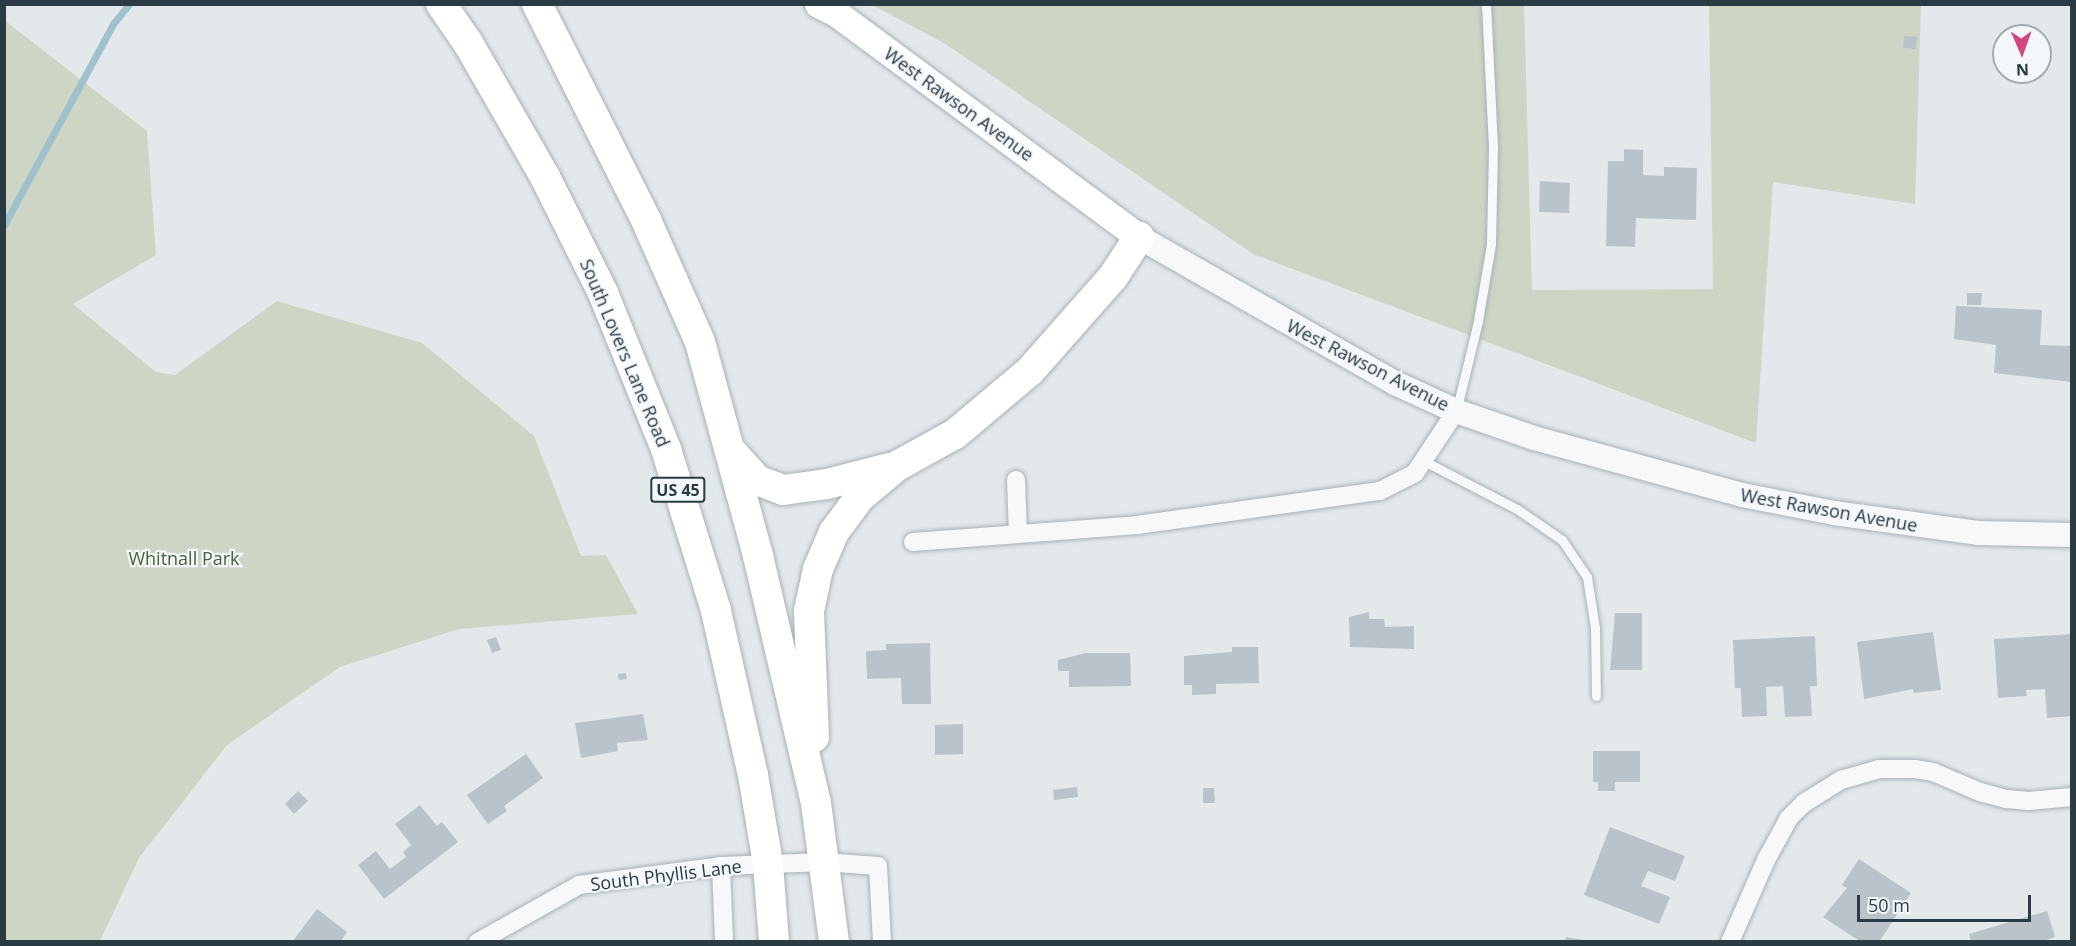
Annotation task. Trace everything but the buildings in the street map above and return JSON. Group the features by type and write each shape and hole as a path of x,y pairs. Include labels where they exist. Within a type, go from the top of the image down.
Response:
{"main road":[{"name":"South Lovers Lane Road","path":"441,4 468,42 545,177 592,272 666,449 716,611 753,775 834,942"},
{"name":"South Lovers Lane Road","path":"537,4 646,220 700,342 731,451 816,803 774,942"},
{"name":"West Rawson Avenue","path":"818,4 836,13 1139,237"},
{"path":"816,803 809,611 818,569 834,532 860,497 897,466 955,434 1030,370 1113,277 1139,237"},
{"path":"731,451 757,480 783,490 827,484 897,466"}],"street":[{"name":"West Rawson Avenue","path":"1139,237 1344,356 1456,411 1611,461 1742,495 1918,526 1978,533 2072,535"},
{"path":"913,542 1137,525 1349,497 1403,483 1424,460 1456,411"},
{"path":"1016,480 1018,534"},
{"path":"1730,942 1766,860 1789,818 1804,803 1841,780 1879,769 1915,769 1933,772 1980,792 2007,799 2029,801 2072,797"},
{"name":"South Phyllis Lane","path":"478,942 579,885 721,866 796,863 878,866 882,942"},
{"path":"721,866 724,942"}],"lane":[{"path":"1456,411 1478,321 1491,244 1493,147 1486,4"},
{"path":"1424,460 1517,508 1562,540 1587,577 1595,628 1596,696"}],"green space":[{"path":"872,5 1524,5 1532,290 1713,289 1709,5 1921,5 1915,204 1773,182 1756,443 1253,254 944,43"},
{"name":"Whitnall Park","path":"4,15 8,23 147,131 156,255 73,304 156,372 175,375 277,301 422,343 534,436 581,556 606,555 638,614 459,629 340,667 227,745 139,858 100,941 5,941"}],"waterway":[{"path":"4,225 113,24 129,4"}]}
